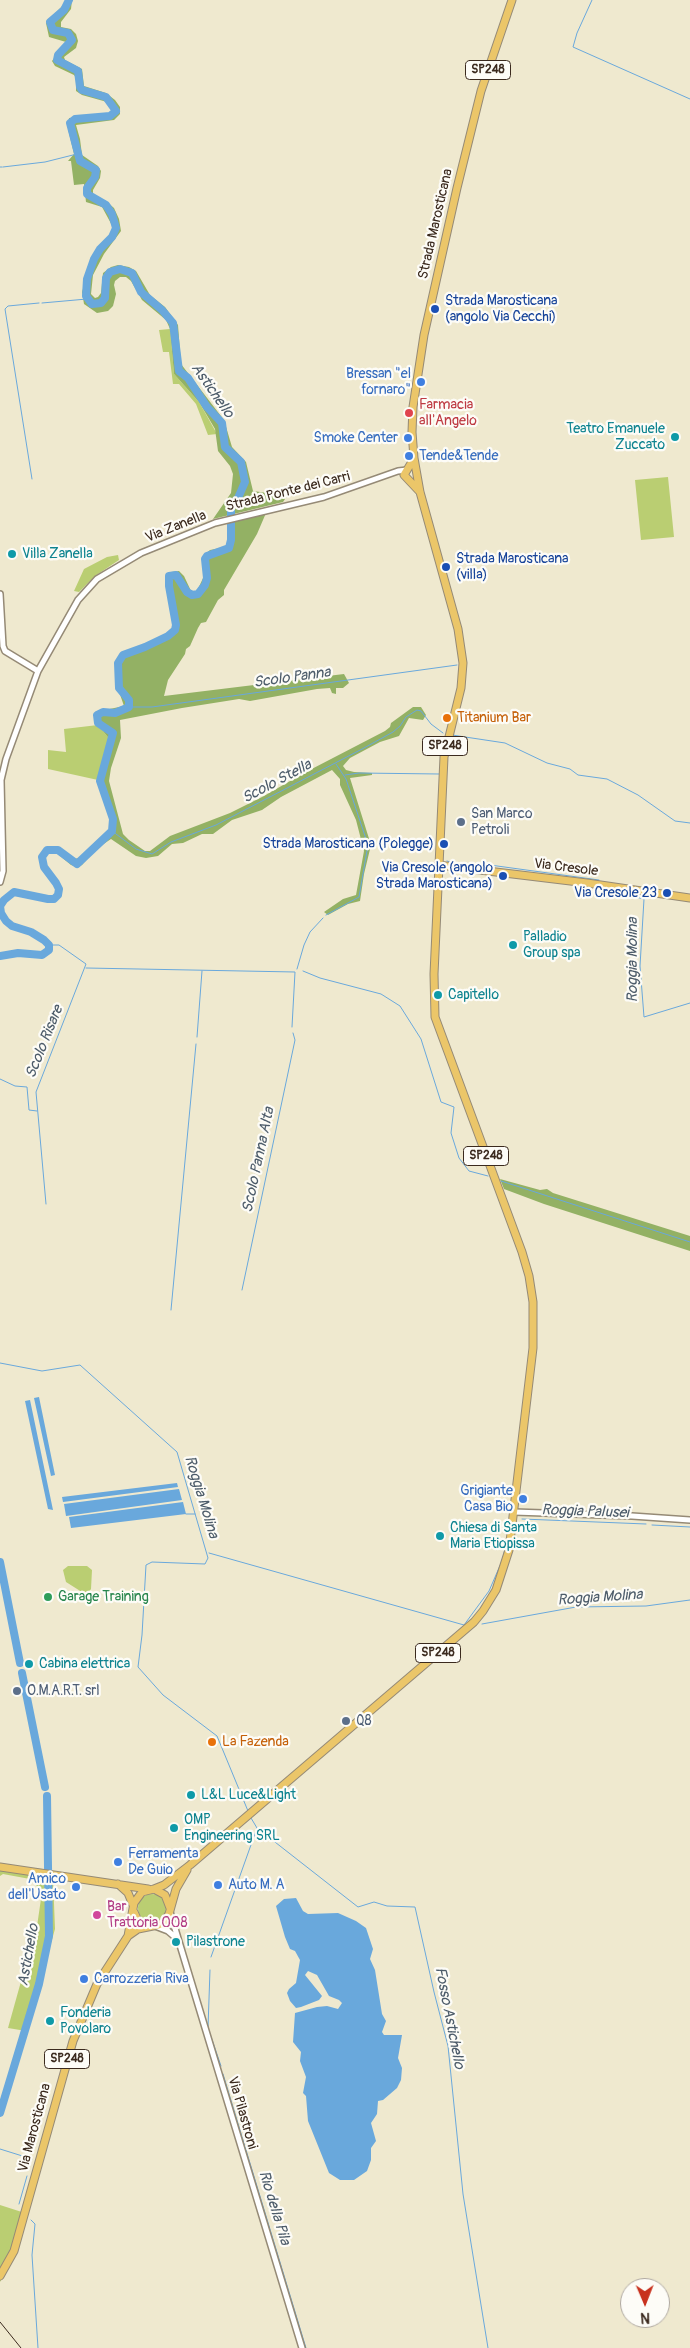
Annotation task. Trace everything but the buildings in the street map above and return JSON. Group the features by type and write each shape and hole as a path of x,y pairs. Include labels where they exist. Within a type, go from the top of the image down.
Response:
{"main road":[{"name":"Strada Marosticana","path":"420,492 408,480 414,458 413,407 427,320 481,91 512,0"},
{"name":"Strada Marosticana","path":"412,471 420,492 459,636 463,662 462,684 444,750 438,866"},
{"path":"408,480 416,479 412,471"},
{"name":"Via Cresole","path":"438,866 593,884 690,898"},
{"name":"SP248","path":"133,1908 139,1894 164,1885 190,1865 480,1615 496,1590 505,1566 514,1512 533,1348 534,1302 522,1252 436,1024 434,1010 438,866"},
{"name":"SP248","path":"128,1936 164,1922 178,1885 190,1865"},
{"path":"0,1867 152,1889 165,1895 170,1910"},
{"path":"117,1884 128,1893 138,1921 151,1926"},
{"name":"Via Marosticana","path":"0,2276 14,2251 59,2085 78,2027 99,1981 128,1936 133,1908"}],"street":[{"name":"Strada Ponte dei Carri","path":"219,521 324,497 390,474 412,471"},
{"path":"390,474 408,480"},
{"name":"Via Zanella","path":"0,882 3,871 2,772 38,671 78,600 97,579 141,553 219,521"},
{"path":"0,594 3,646 5,651 38,671"},
{"path":"514,1512 690,1520"},
{"name":"Via Pilastroni","path":"170,1910 178,1942 302,2348"},
{"path":"151,1926 168,1931 178,1942"}],"green space":[{"path":"65,0 72,0 71,9 61,22 61,27 71,29 76,34 78,41 76,48 64,57 65,60 82,69 84,86 106,93 120,107 120,114 114,120 76,125 82,155 98,166 101,171 93,194 114,208 119,219 121,231 104,254 93,275 91,294 95,298 101,293 103,273 111,267 118,265 129,267 136,271 150,295 165,307 178,325 181,364 224,420 232,447 246,462 253,491 282,495 285,499 283,502 213,519 231,493 233,474 230,466 218,451 215,429 199,402 174,374 170,329 166,320 142,300 131,281 126,277 120,277 115,281 116,294 113,306 108,311 97,313 84,304 82,292 88,271 98,247 111,237 114,229 102,207 86,202 84,184 74,185 71,161 68,161 74,154 68,129 69,118 109,116 114,110 107,102 82,95 76,91 76,78 74,75 55,66 52,61 66,42 49,37 46,23 65,3"},
{"path":"170,329 174,374 199,402 217,434 208,435 196,404 179,384 173,384 169,352 163,352 159,330"},
{"path":"668,477 674,537 641,540 635,480"},
{"path":"266,513 257,534 224,590 224,595 218,600 206,622 201,623 190,646 186,649 185,654 168,680 164,696 344,674 349,683 343,688 336,688 336,694 332,693 330,688 317,689 250,701 239,699 120,720 121,738 111,768 109,781 123,834 145,851 150,851 170,836 230,813 264,796 385,731 390,727 391,723 413,707 421,707 426,715 423,720 409,718 399,736 380,742 350,758 343,766 346,770 354,772 372,773 372,775 350,778 371,845 360,901 348,904 328,915 324,912 343,899 356,895 364,851 356,820 340,785 340,779 332,770 281,797 262,810 232,820 213,834 202,834 183,843 172,844 158,856 146,858 136,856 111,839 96,849 78,867 71,865 54,851 47,853 45,859 41,861 47,847 59,848 74,859 79,858 111,830 111,815 98,780 111,741 98,725 95,712 124,706 115,680 116,666 122,653 136,650 161,639 173,628 166,582 167,577 171,572 179,571 184,576 191,591 196,593 205,574 203,556 210,550 225,547 228,542 227,522"},
{"path":"118,555 119,560 95,576 79,592 74,591 84,569 107,557"},
{"path":"98,725 111,741 98,780 48,769 48,750 66,752 64,729"},
{"path":"500,1179 540,1190 547,1189 553,1193 690,1236 690,1251 544,1204 504,1189"},
{"path":"68,1566 87,1566 92,1570 91,1589 88,1593 85,1594 66,1582 63,1570"},
{"path":"0,1870 53,1878 55,1929 26,2031 8,2028 32,1942 35,1940 42,1892 39,1892 38,1887 30,1879 3,1874 0,1876"},
{"path":"152,1894 162,1898 166,1908 162,1918 152,1922 142,1918 138,1908 142,1898"},
{"path":"0,2205 28,2214 16,2255 0,2282"}],"water":[{"path":"39,1397 55,1475 51,1476 34,1398"},
{"path":"30,1400 53,1510 48,1509 25,1401"},
{"path":"177,1483 178,1487 63,1502 62,1497"},
{"path":"179,1489 182,1500 66,1516 64,1504"},
{"path":"183,1502 186,1514 71,1528 69,1517"},
{"path":"296,1898 303,1911 308,1914 338,1913 366,1928 373,1949 370,1959 375,1970 382,2014 386,2021 382,2032 384,2035 402,2035 398,2058 402,2068 401,2080 397,2088 383,2100 378,2101 377,2114 371,2123 376,2141 371,2148 371,2160 367,2171 354,2180 340,2180 329,2173 308,2121 306,2096 303,2093 306,2077 300,2061 301,2052 293,2042 295,2013 327,2006 338,2009 342,2003 329,1996 317,1975 308,1971 305,1975 322,1996 319,2000 296,2008 290,2001 287,1993 296,1983 300,1960 295,1951 290,1949 276,1906 284,1899"}],"waterway":[{"name":"Astichello","path":"0,956 18,953 42,955 49,950 49,945 44,940 31,932 12,926 6,921 1,913 0,906 14,892 48,899 54,899 58,895 59,889 44,867 42,857 47,850 58,850 77,864 112,831 113,819 100,781 113,733 98,723 97,715 103,712 115,713 129,707 129,700 119,688 118,663 123,655 168,636 175,630 176,625 169,576 176,575 187,592 192,595 198,594 205,585 207,578 205,559 207,556 229,548 231,540 231,506 238,498 245,482 241,462 225,447 222,423 207,407 188,378 179,371 173,323 162,310 141,292 132,273 120,269 110,272 106,278 105,298 101,303 92,304 86,296 87,279 94,259 100,249 112,237 116,228 112,214 106,205 87,194 87,188 95,177 96,170 80,161 70,123 75,119 110,116 116,111 106,97 82,90 78,71 57,60 58,55 72,40 68,33 53,30 50,22 64,10 69,0"},
{"path":"592,0 577,33 573,47 690,99"},
{"path":"3,167 45,162 77,154"},
{"path":"42,303 87,299"},
{"path":"32,479 5,309 8,306 39,303"},
{"name":"Scolo Panna","path":"129,707 152,707 457,665"},
{"name":"Scolo Stella","path":"112,831 136,849 152,854 171,842 216,825 364,748 393,732 406,717 417,710 421,711 431,724 443,733"},
{"name":"Scolo Stella","path":"452,735 505,743 547,763 570,769 578,775 607,779 638,795 675,821 690,823"},
{"path":"326,915 359,897 368,845 346,779 336,764"},
{"name":"Roggia Molina","path":"345,775 359,773 439,774"},
{"name":"Roggia Molina","path":"447,861 457,864"},
{"name":"Roggia Molina","path":"461,864 490,865 599,880"},
{"name":"Roggia Molina","path":"601,889 644,899 640,966 644,1017 690,1003"},
{"path":"297,969 310,932 323,918"},
{"name":"Scolo Risare","path":"46,1204 36,1092 86,964 59,945 49,945"},
{"path":"86,968 295,972 292,1027"},
{"path":"197,1037 202,971"},
{"path":"303,971 320,978 381,994 400,1006 421,1039 441,1102 454,1107 451,1133 459,1158 469,1171 488,1176"},
{"name":"Scolo Panna Alta","path":"242,1290 295,1040 293,1033"},
{"path":"171,1310 196,1044"},
{"path":"0,1079 15,1086 27,1087 29,1110 37,1111"},
{"path":"501,1181 690,1242"},
{"name":"Fosso Astichello","path":"0,1363 42,1371 80,1365 177,1452 208,1558 205,1564 152,1562 146,1565 138,1667 163,1695 217,1736 248,1811"},
{"path":"186,1514 195,1514"},
{"name":"Roggia Palusei","path":"522,1519 646,1524"},
{"name":"Roggia Palusei","path":"652,1525 690,1527"},
{"name":"Roggia Molina","path":"209,1553 464,1625 489,1591 502,1561 507,1541"},
{"name":"Astichello","path":"0,1562 20,1663"},
{"name":"Roggia Molina","path":"482,1624 576,1607 646,1606 690,1600"},
{"name":"Astichello","path":"22,1673 45,1787"},
{"name":"Astichello","path":"0,2113 39,1984 49,1936 47,1796"},
{"name":"Rio della Pila","path":"211,1957 257,1828 251,1818"},
{"name":"Fosso Astichello","path":"257,1828 358,1907 374,1902 387,1906 415,1907 448,2046 463,2194 488,2348"},
{"name":"Rio della Pila","path":"210,1970 208,2028 221,2066"},
{"name":"Rio della Pila","path":"223,2074 306,2348"},
{"name":"Astichello","path":"0,2149 32,2159"},
{"name":"Astichello","path":"19,2204 27,2176"},
{"name":"Astichello","path":"31,2220 35,2224 32,2255 38,2348"}],"railway":[{"path":"0,2322 21,2348"}],"place":[{"name":"Strada Marosticana (angolo Via Cecchi)","path":"435,309"},
{"name":"Bressan \"el fornaro\"","path":"421,382"},
{"name":"Farmacia all'Angelo","path":"409,413"},
{"name":"Teatro Emanuele Zuccato","path":"675,437"},
{"name":"Smoke Center","path":"408,438"},
{"name":"Tende&Tende","path":"409,456"},
{"name":"Villa Zanella","path":"12,554"},
{"name":"Strada Marosticana (villa)","path":"446,567"},
{"name":"Titanium Bar","path":"447,718"},
{"name":"San Marco Petroli","path":"461,822"},
{"name":"Strada Marosticana (Polegge)","path":"444,844"},
{"name":"Via Cresole (angolo Strada Marosticana)","path":"503,876"},
{"name":"Via Cresole 23","path":"667,893"},
{"name":"Palladio Group spa","path":"513,945"},
{"name":"Capitello","path":"438,995"},
{"name":"Grigiante Casa Bio","path":"523,1499"},
{"name":"Chiesa di Santa Maria Etiopissa","path":"440,1536"},
{"name":"Garage Training","path":"48,1597"},
{"name":"Cabina elettrica","path":"29,1664"},
{"name":"O.M.A.R.T. srl","path":"17,1691"},
{"name":"Q8","path":"346,1721"},
{"name":"La Fazenda","path":"212,1742"},
{"name":"L&L Luce&Light","path":"191,1795"},
{"name":"OMP Engineering SRL","path":"174,1828"},
{"name":"Ferramenta De Guio","path":"118,1862"},
{"name":"Auto M. A","path":"218,1885"},
{"name":"Amico dell'Usato","path":"76,1887"},
{"name":"Bar Trattoria 008","path":"97,1915"},
{"name":"Pilastrone","path":"176,1942"},
{"name":"Carrozzeria Riva","path":"84,1979"},
{"name":"Fonderia Povolaro","path":"50,2021"}]}
